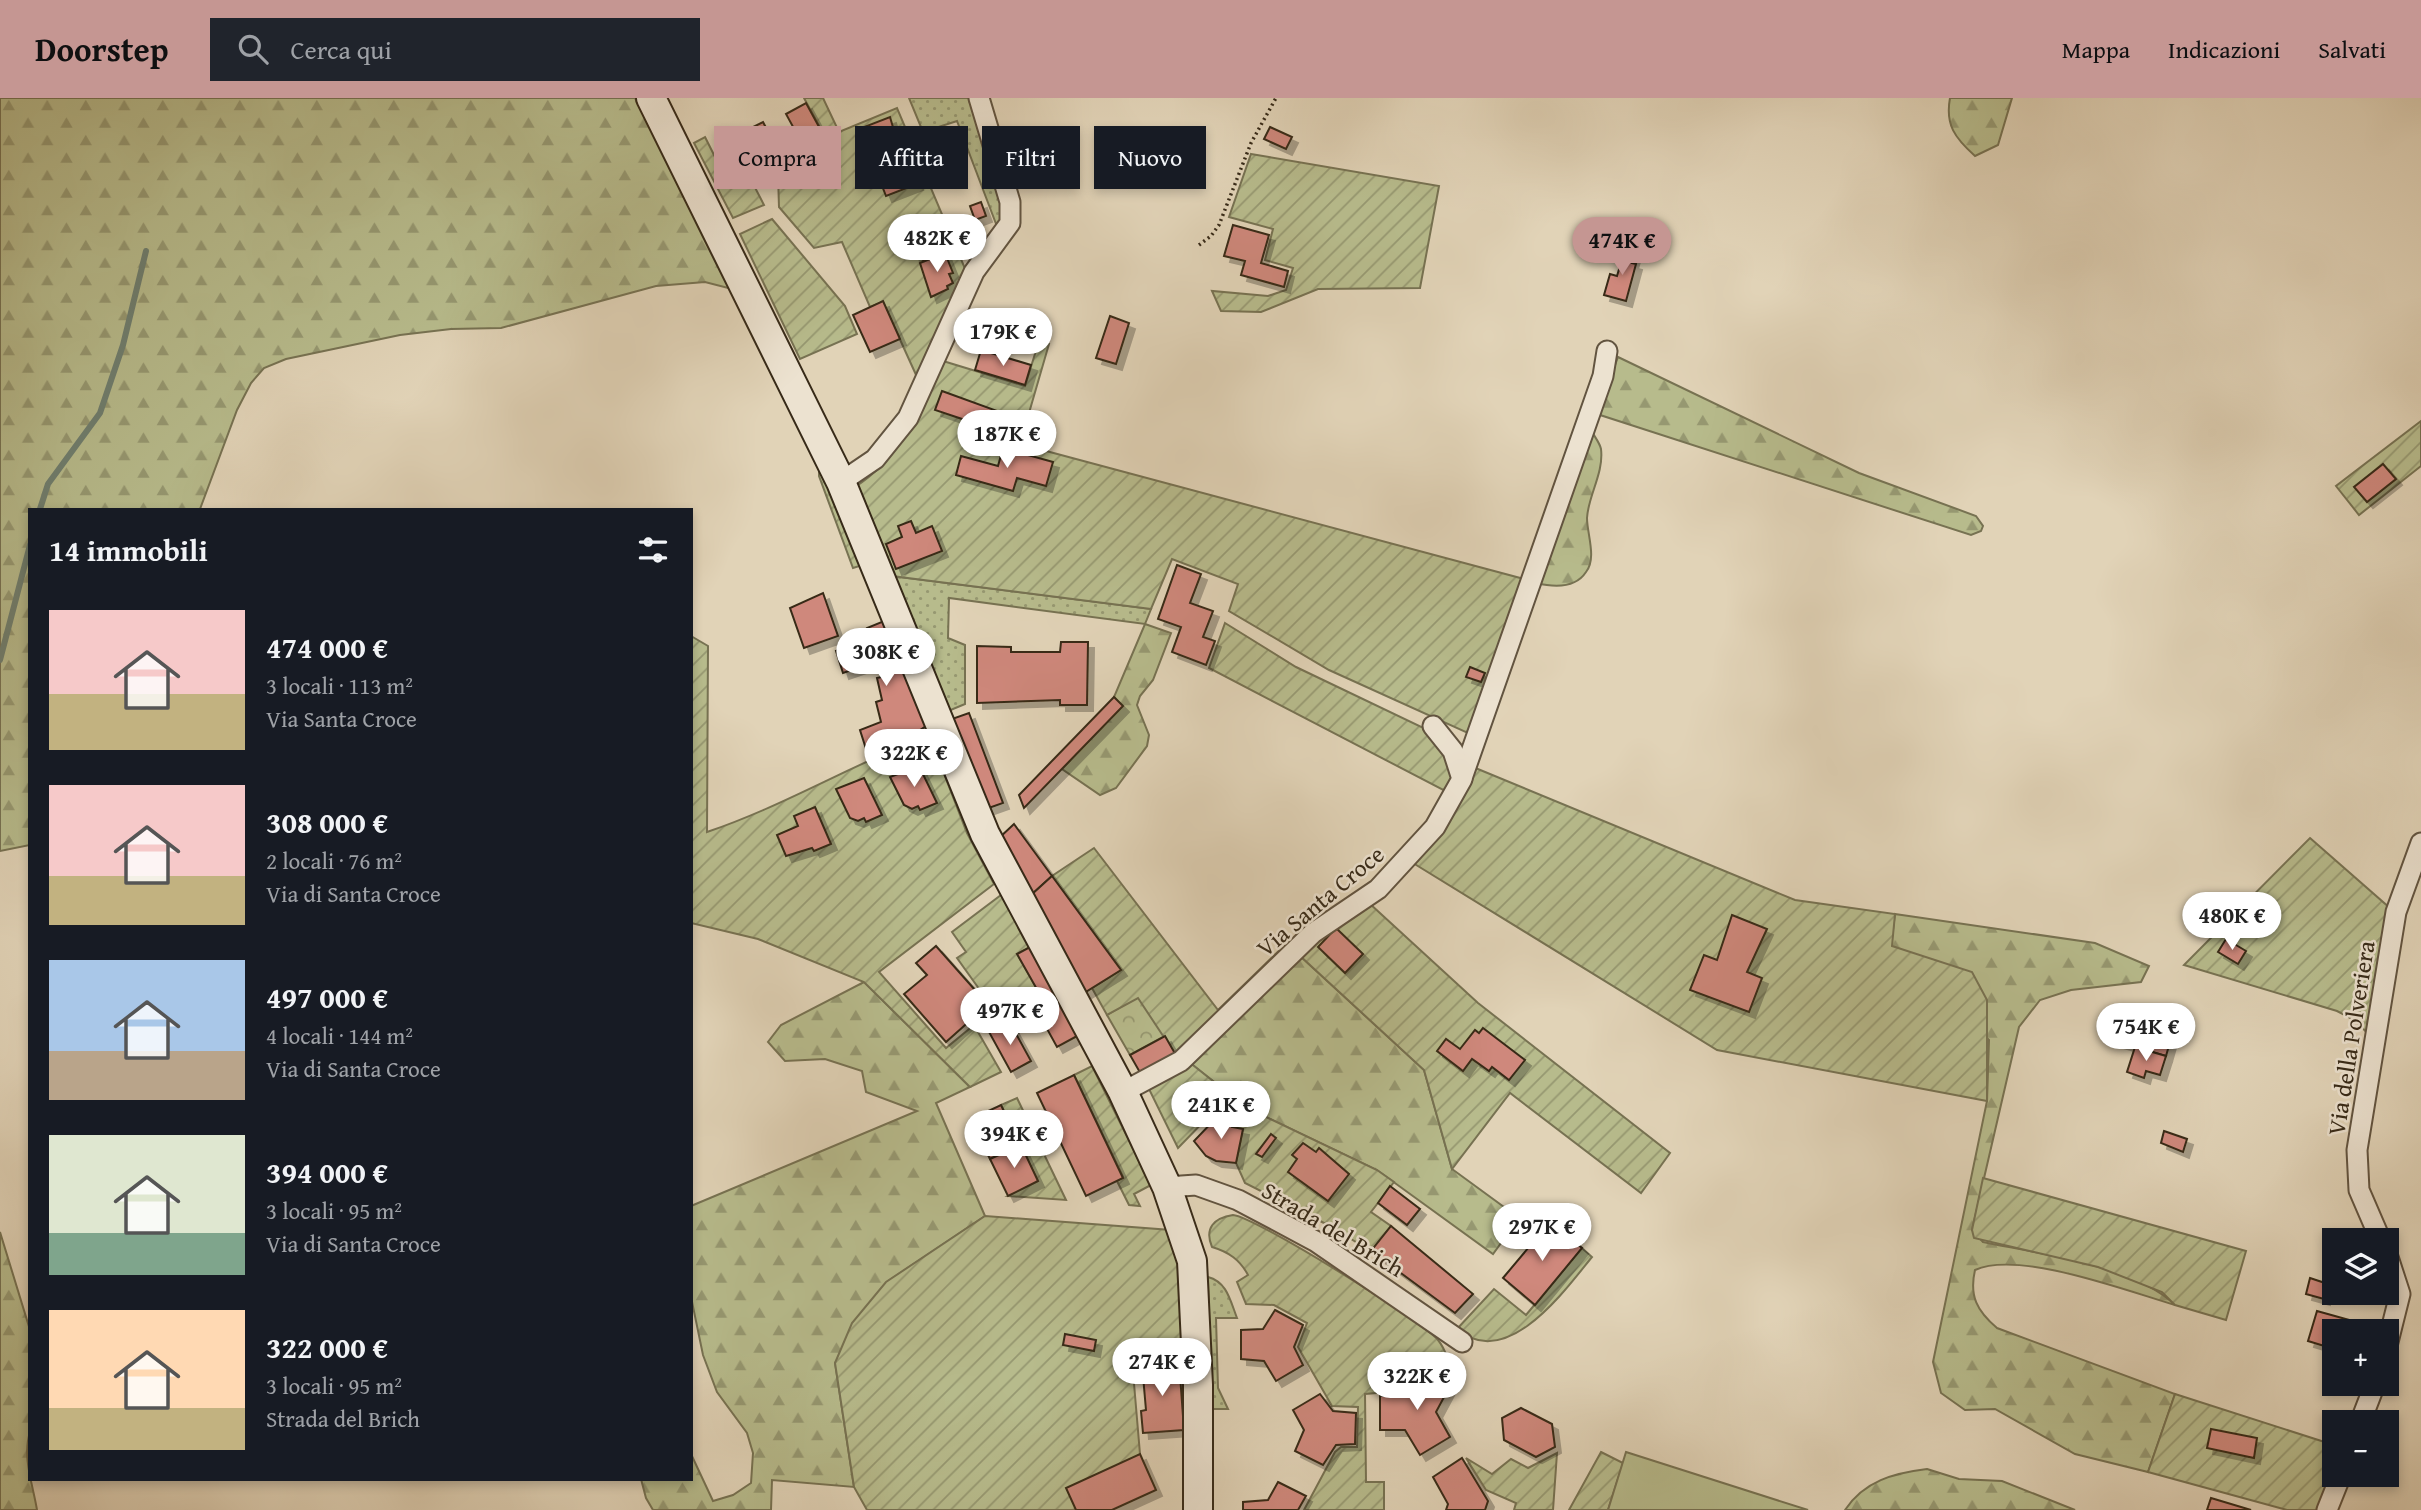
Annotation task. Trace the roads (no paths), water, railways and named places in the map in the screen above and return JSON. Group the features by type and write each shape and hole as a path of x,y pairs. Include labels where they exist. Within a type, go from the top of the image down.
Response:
{"main road":[{"path":"651,98 841,482 982,827 1123,1092 1167,1187 1192,1261 1198,1385 1198,1510"}],"street":[{"path":"841,482 874,459 908,418 974,272 1011,220 1010,202 979,98"},
{"name":"Via Santa Croce","path":"1123,1092 1181,1061 1313,933 1384,883 1435,827 1462,779 1603,376 1607,351"},
{"path":"1433,726 1453,751 1462,779"},
{"name":"Via della Polveriera","path":"2375,1228 2359,1190 2357,1150 2396,912 2421,843"},
{"name":"Strada del Brich","path":"1167,1187 1206,1187 1251,1207 1315,1241 1462,1342"},
{"path":"2327,1510 2336,1487"}],"waterway":[{"path":"40,508 48,484 100,413 123,345 146,251"},
{"path":"0,660 28,553"}]}
